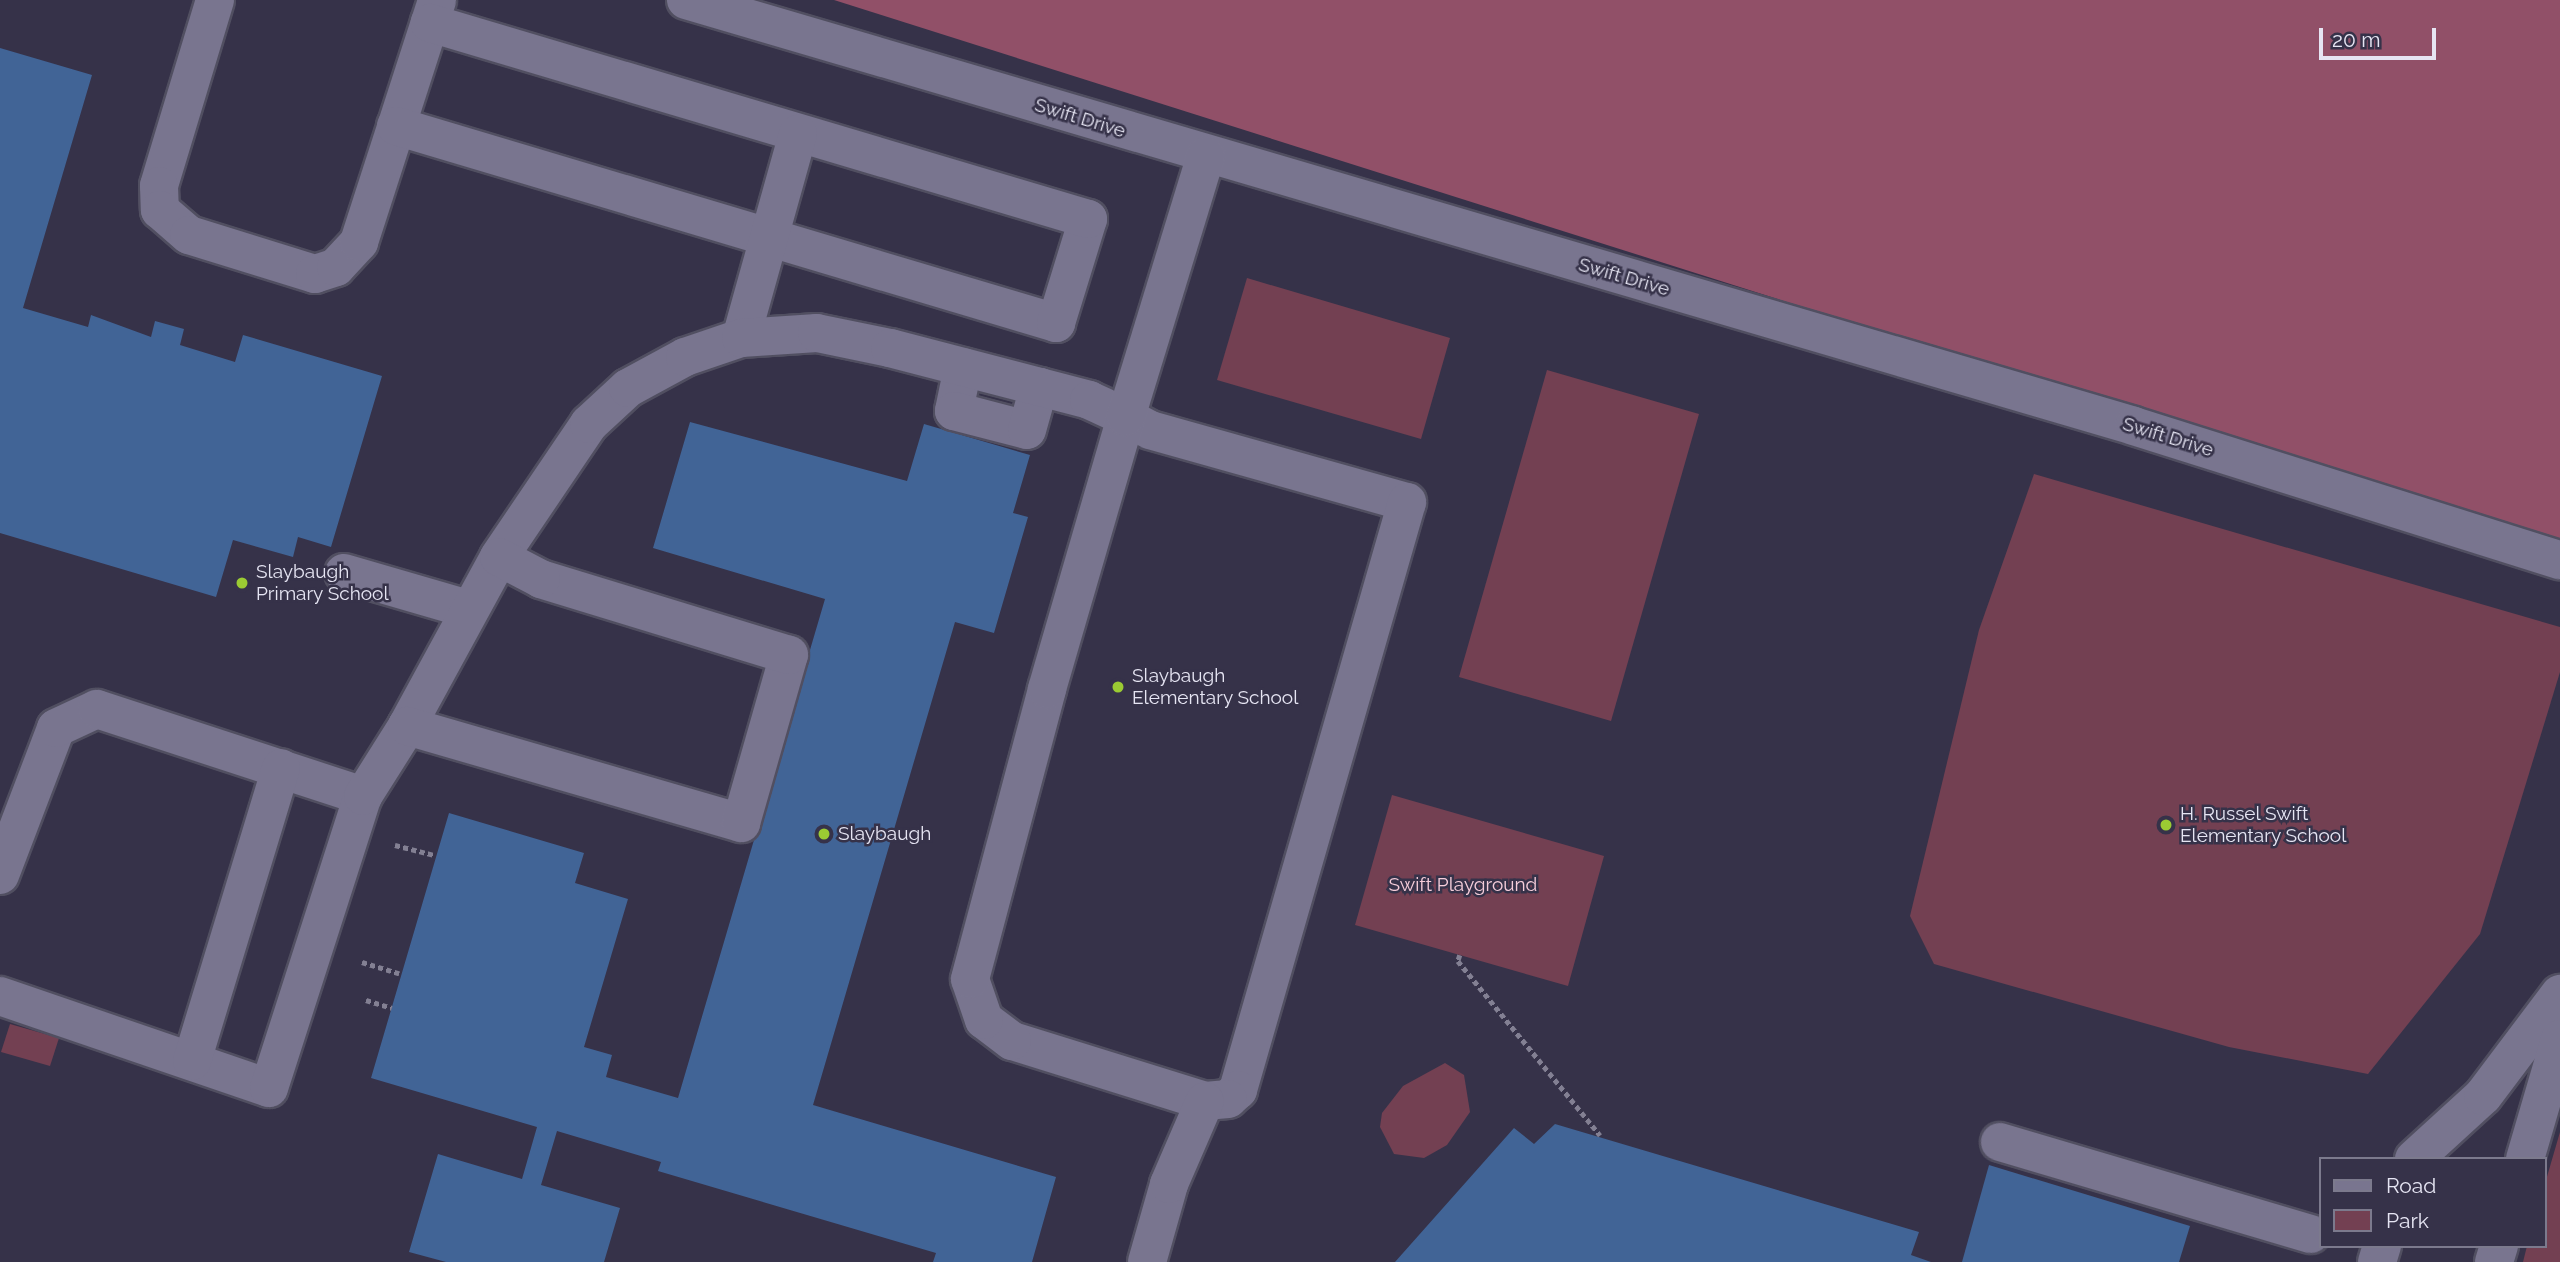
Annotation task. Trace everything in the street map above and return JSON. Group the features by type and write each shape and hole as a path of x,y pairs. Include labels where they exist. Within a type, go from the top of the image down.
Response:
{"street":[{"path":"215,0 159,186 160,210 180,230 315,274 336,267 359,242 396,126 434,11 798,134 1088,219 1056,323 396,126"},
{"name":"Swift Drive","path":"685,0 1206,156 2134,426 2560,560"},
{"path":"741,338 798,134"},
{"path":"0,996 269,1088 363,796 407,726 468,609 499,557 589,424 628,388 685,358 741,338 817,332 1039,387 1126,417 1407,502 1238,1090 1218,1103 1205,1101 1012,1041 984,1020 970,979 1126,417 1206,156"},
{"path":"407,726 741,823 789,655 541,579 499,557"},
{"path":"345,573 468,609"},
{"path":"0,875 47,744 74,716 97,709 363,796"},
{"path":"192,1061 281,768"},
{"path":"2416,1157 2483,1096 2560,994"},
{"path":"2526,1157 2560,1039"},
{"path":"1147,1262 1169,1184 1205,1101"},
{"path":"2000,1142 2310,1239"}],"path":[{"path":"395,845 434,855"},
{"path":"1460,955 1458,961 1600,1135"},
{"path":"362,962 400,973"},
{"path":"366,1000 392,1008"}],"green space":[{"path":"1247,278 1450,338 1421,439 1217,380"},
{"path":"1547,370 1699,414 1611,721 1459,677"},
{"path":"2034,474 2560,627 2560,672 2480,934 2368,1074 2229,1047 1934,964 1910,916 1979,630"},
{"name":"Swift Playground","path":"1392,795 1604,856 1568,986 1355,925"},
{"path":"10,1024 59,1038 50,1066 1,1052"},
{"path":"1445,1063 1464,1075 1470,1112 1447,1145 1424,1158 1394,1154 1380,1127 1382,1113 1403,1086"},
{"path":"2560,1132 2560,1262 2523,1262 2526,1248 2546,1248 2546,1180"}],"shaded area":[{"path":"834,0 2560,0 2560,547"}],"building":[{"name":"Slaybaugh Primary School","path":"0,48 92,75 23,308 88,327 91,315 151,337 155,321 184,329 180,345 235,362 243,335 382,376 331,547 298,537 293,557 233,540 216,597 0,533"},
{"name":"Slaybaugh","path":"690,422 907,481 924,424 1030,455 1013,513 1028,517 994,633 955,622 813,1105 1056,1177 1032,1262 933,1262 936,1253 658,1171 661,1162 557,1131 541,1185 620,1208 604,1262 446,1262 409,1252 438,1154 522,1179 537,1127 371,1078 449,813 584,853 575,883 628,899 584,1047 612,1055 606,1077 678,1098 825,599 653,548"},
{"path":"1555,1124 1919,1232 1911,1255 1931,1262 1395,1262 1514,1128 1534,1144"},
{"path":"1989,1165 2190,1226 2179,1262 1962,1262"}],"place":[{"name":"Slaybaugh Primary School","path":"242,583"},
{"name":"Slaybaugh Elementary School","path":"1118,687"},
{"name":"H. Russel Swift Elementary School","path":"2166,825"},
{"name":"Slaybaugh","path":"824,834"}]}
